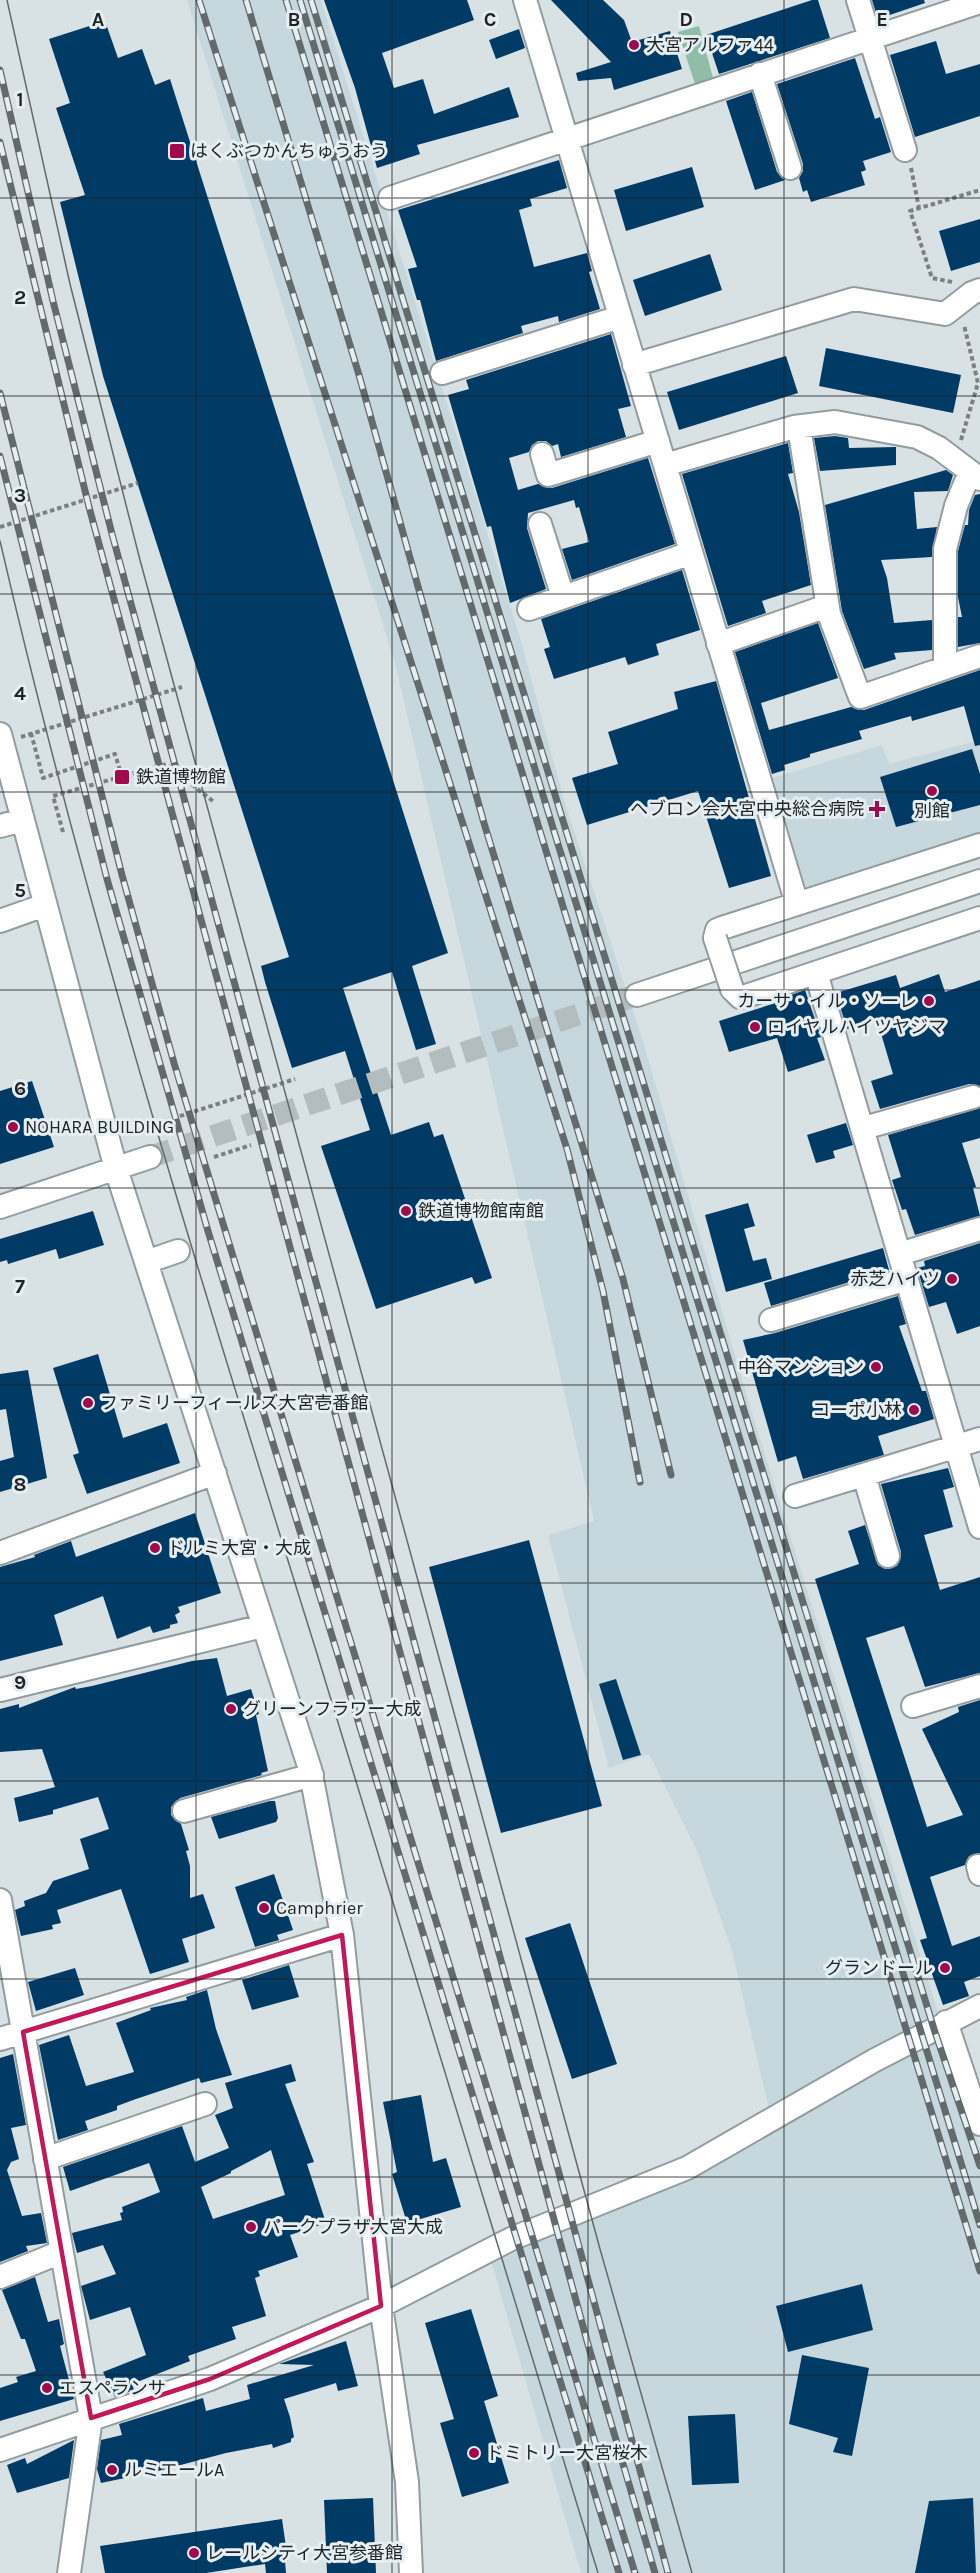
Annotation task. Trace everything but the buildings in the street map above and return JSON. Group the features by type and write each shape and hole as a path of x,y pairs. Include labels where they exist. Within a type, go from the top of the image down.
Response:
{"street":[{"path":"525,0 797,904"},
{"path":"858,0 868,38 905,150"},
{"path":"390,198 868,38 980,3"},
{"path":"760,74 790,168"},
{"path":"634,365 854,299 945,314 976,291"},
{"path":"442,373 621,317"},
{"path":"665,465 799,427 835,422 918,437 939,448 975,476 956,506 945,549 945,668"},
{"path":"799,427 827,606 860,698 980,656"},
{"path":"542,454 549,475 657,441"},
{"path":"540,524 563,597"},
{"path":"529,609 691,554"},
{"path":"718,644 827,606"},
{"path":"9,736 23,820 116,1169 312,1775 342,1935 381,2306 407,2482 411,2573"},
{"path":"0,826 23,820"},
{"path":"980,845 722,928 717,930 715,938 732,989 740,997 980,918"},
{"path":"637,995 980,882"},
{"path":"0,921 45,905"},
{"path":"816,973 864,1128 980,1527"},
{"path":"864,1128 974,1097"},
{"path":"0,1207 150,1157"},
{"path":"900,1254 980,1229"},
{"path":"146,1262 178,1251"},
{"path":"771,1320 907,1279"},
{"path":"795,1496 980,1439"},
{"path":"0,1553 215,1473"},
{"path":"864,1475 888,1556"},
{"path":"0,1690 263,1626"},
{"path":"913,1706 980,1686"},
{"path":"184,1811 312,1775"},
{"path":"0,1900 91,2418 69,2573"},
{"path":"0,2039 342,1935"},
{"path":"0,2450 210,2379 381,2306 512,2239 687,2168 863,2067 980,2006"},
{"path":"946,2022 980,2124"},
{"path":"45,2159 205,2104"},
{"path":"0,2277 62,2252"}],"path":[{"path":"905,150 915,179 919,208"},
{"path":"0,527 138,483"},
{"path":"9,736 31,733 182,687"},
{"path":"31,733 43,778 115,754 122,777"},
{"path":"63,832 53,796 166,765 214,802"},
{"path":"137,1130 295,1079"},
{"path":"214,1157 251,1145"}],"highlighted area":[{"path":"342,1935 381,2306 210,2379 91,2418 23,2032"}],"shaded area":[{"path":"187,0 321,0 521,641 564,800 641,1035 749,1403 938,2012 769,2109 732,1951 697,1851 649,1754 609,1768 548,1535 594,1521 395,663"},
{"name":"ヘブロン会大宮中央総合病院","path":"980,740 980,838 802,896 766,780 882,745 889,764"},
{"path":"942,2038 980,2147 980,2573 581,2573 492,2264 548,2236 707,2171 919,2048"}],"green space":[{"path":"699,26 713,78 695,84 678,32"}],"tunnel":[{"path":"150,1157 637,995"}],"tram line":[{"path":"7,0 70,284 140,560 600,2249 692,2573"},
{"path":"0,541 70,823 148,1102 598,2573"}],"railway":[{"path":"199,0 567,1149 603,1291 640,1482"},
{"path":"246,0 359,375 484,823 623,1279 671,1475"},
{"path":"286,0 980,2271"},
{"path":"300,0 980,2225"},
{"path":"311,0 934,2029 980,2166"},
{"path":"0,70 53,301 112,534 668,2573"},
{"path":"0,142 89,507 587,2341 655,2573"},
{"path":"0,393 122,875 174,1063 635,2573"},
{"path":"0,456 107,879 208,1231 619,2573"}],"place":[{"name":"大宮アルファ44","path":"634,45"},
{"name":"はくぶつかんちゅうおう","path":"177,151"},
{"name":"鉄道博物館","path":"122,777"},
{"name":"別館","path":"932,791"},
{"name":"ヘブロン会大宮中央総合病院","path":"877,809"},
{"name":"カーサ・イル・ソーレ","path":"929,1001"},
{"name":"ロイヤルハイツヤジマ","path":"755,1027"},
{"name":"NOHARA BUILDING","path":"13,1127"},
{"name":"鉄道博物館南館","path":"406,1211"},
{"name":"赤芝ハイツ","path":"952,1279"},
{"name":"中谷マンション","path":"876,1367"},
{"name":"ファミリーフィールズ大宮壱番館","path":"88,1403"},
{"name":"コーポ小林","path":"914,1410"},
{"name":"ドルミ大宮・大成","path":"155,1548"},
{"name":"グリーンフラワー大成","path":"231,1709"},
{"name":"Camphrier","path":"264,1908"},
{"name":"グランドール","path":"945,1968"},
{"name":"パークプラザ大宮大成","path":"251,2227"},
{"name":"エスペランサ","path":"47,2388"},
{"name":"ドミトリー大宮桜木","path":"474,2453"},
{"name":"ルミエールA","path":"112,2470"},
{"name":"レールシティ大宮参番館","path":"194,2553"}]}
